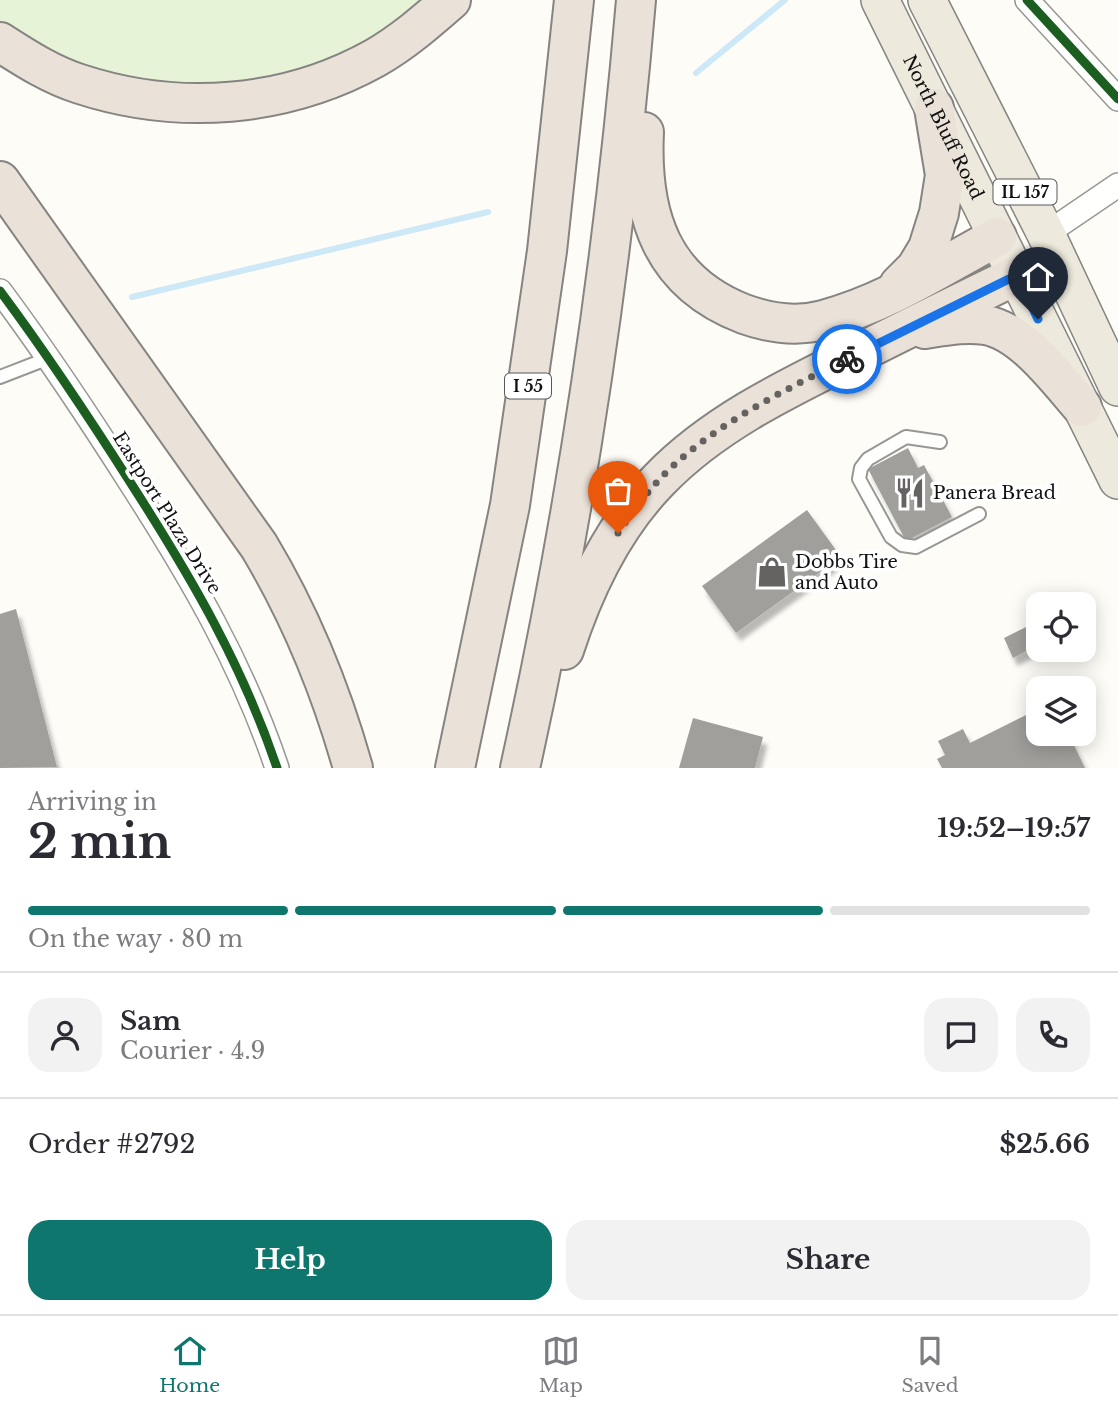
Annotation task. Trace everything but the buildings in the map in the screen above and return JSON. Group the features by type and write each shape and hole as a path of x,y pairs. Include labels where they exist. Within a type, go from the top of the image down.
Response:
{"highway":[{"path":"0,42 36,65 79,84 142,100 225,103 291,92 339,76 376,58 414,32 451,0"},
{"name":"I 55","path":"455,768 510,505 547,251 574,0"},
{"path":"520,768 572,506 608,258 630,78 636,0"},
{"path":"630,78 640,106 644,132 642,169 651,219 660,241 673,262 690,281 736,310 758,319 780,323 800,324 822,320 891,294 997,237"},
{"path":"891,294 916,268 928,248 939,213 945,175 934,108"},
{"path":"0,181 259,547 282,585 321,670 353,768"},
{"path":"537,693 564,650 576,611 598,565 618,533 659,480 689,453 733,421 790,387 1017,275"},
{"path":"899,333 959,323 987,325 1020,341 1082,407"}],"main road":[{"name":"North Bluff Road","path":"880,0 1118,480"},
{"name":"IL 157","path":"927,0 1046,234 1118,387"},
{"path":"997,237 1046,234"},
{"path":"1017,275 1046,234"}],"street":[{"path":"1027,0 1118,99"},
{"path":"1046,234 1118,185"},
{"name":"Eastport Plaza Drive","path":"0,291 49,358 163,534 211,615 260,718 277,768"}],"lane":[{"path":"0,377 49,358"},
{"path":"940,442 906,437 867,459 860,468 859,479 891,537 902,545 916,547 979,514"}],"green space":[{"path":"0,0 436,0 378,45 256,92 121,86 0,29"}],"waterway":[{"path":"696,73 785,0"},
{"path":"132,297 488,212"}],"cycle path":[{"path":"1027,0 1118,99"},
{"path":"0,291 100,436 195,588 248,693 277,768"}],"way so far":[{"path":"618,533 659,480 689,453 733,421 790,387 847,359"}],"place":[{"name":"Panera Bread","path":"910,493"},
{"name":"Dobbs Tire and Auto","path":"772,572"}],"route":[{"path":"847,359 1017,275 1038,319"}]}
